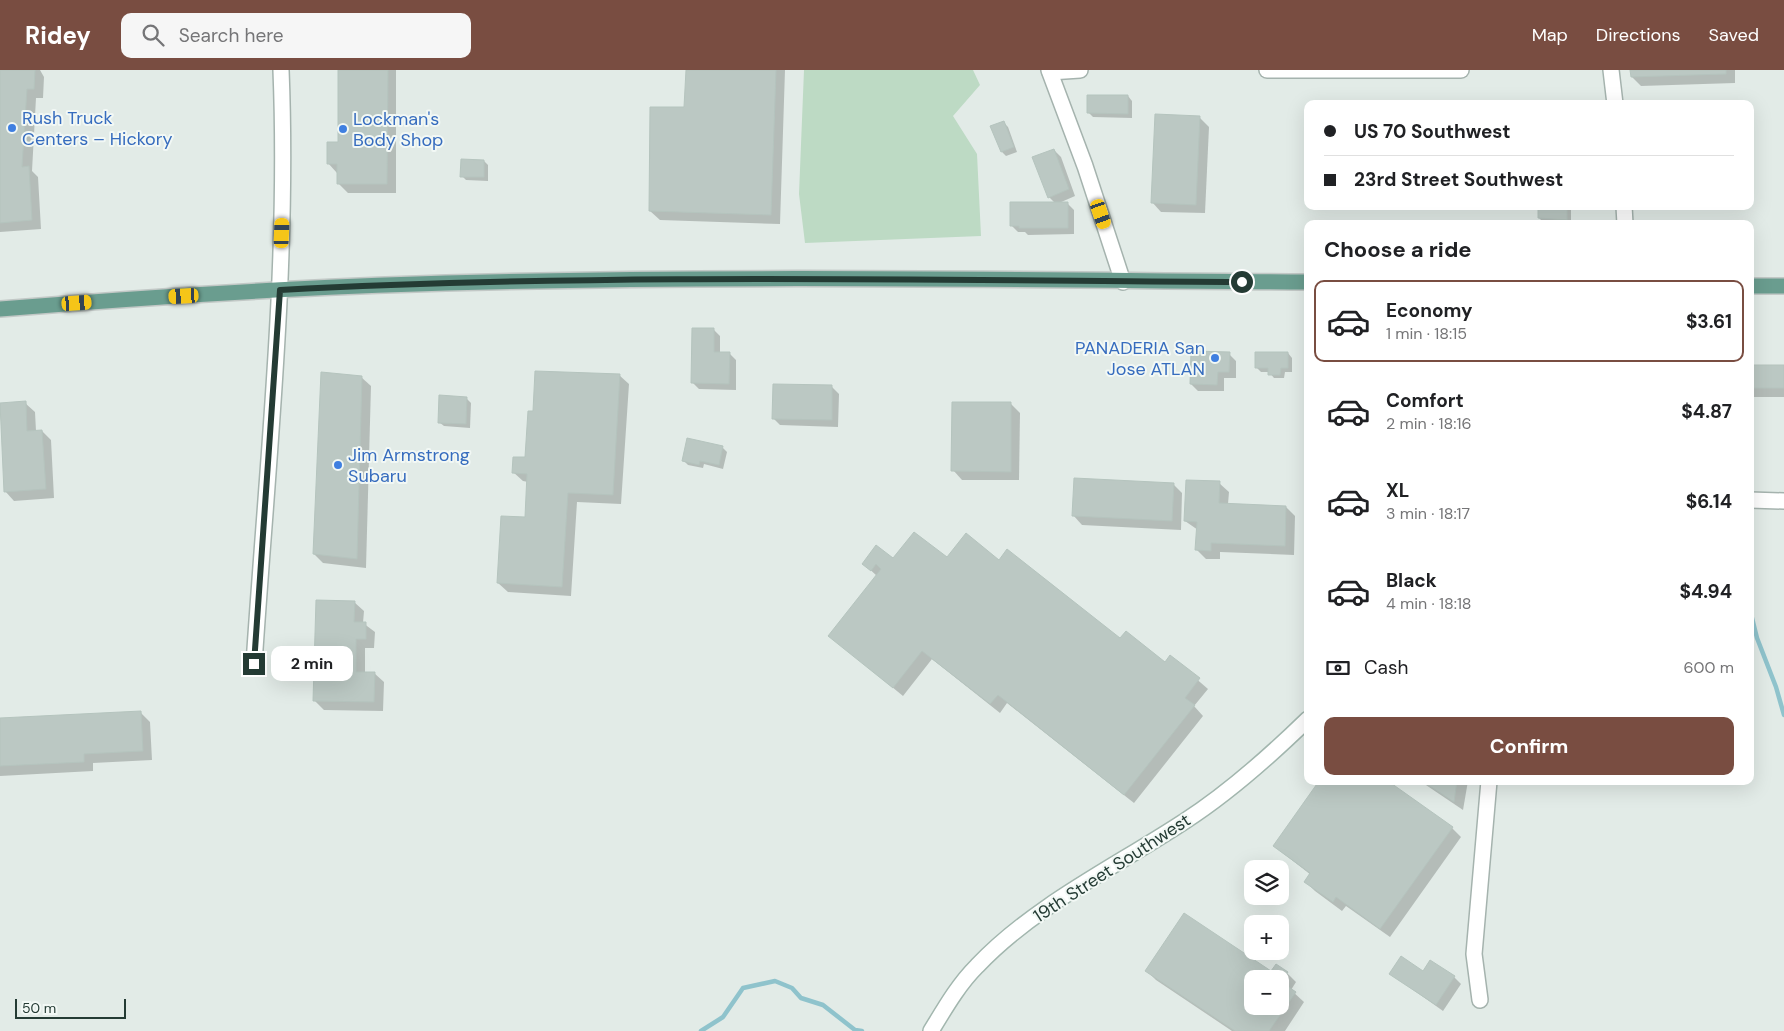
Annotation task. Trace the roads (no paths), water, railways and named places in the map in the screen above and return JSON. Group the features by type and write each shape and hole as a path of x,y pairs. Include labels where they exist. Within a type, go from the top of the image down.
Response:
{"main road":[{"path":"0,309 280,290 439,283 631,279 812,278 1304,282"},
{"path":"1754,286 1784,286"}],"street":[{"path":"254,664 280,290 284,147 281,70"},
{"path":"1080,70 1050,71 1088,175 1123,282"},
{"path":"1267,70 1461,70"},
{"path":"1611,70 1614,100"},
{"path":"1754,500 1784,501"},
{"name":"19th Street Southwest","path":"931,1031 948,1002 976,967 1017,930 1075,890 1188,820 1234,786 1304,723"},
{"path":"1480,1000 1474,954 1489,785"}],"waterway":[{"path":"1754,626 1784,715"},
{"path":"701,1031 723,1017 743,988 775,981 792,988 801,998 823,1005 855,1030 862,1031"}],"place":[{"name":"Rush Truck Centers – Hickory","path":"12,128"},
{"name":"Lockman's Body Shop","path":"343,129"},
{"name":"PANADERIA San Jose ATLAN","path":"1215,358"},
{"name":"Jim Armstrong Subaru","path":"338,465"}]}
